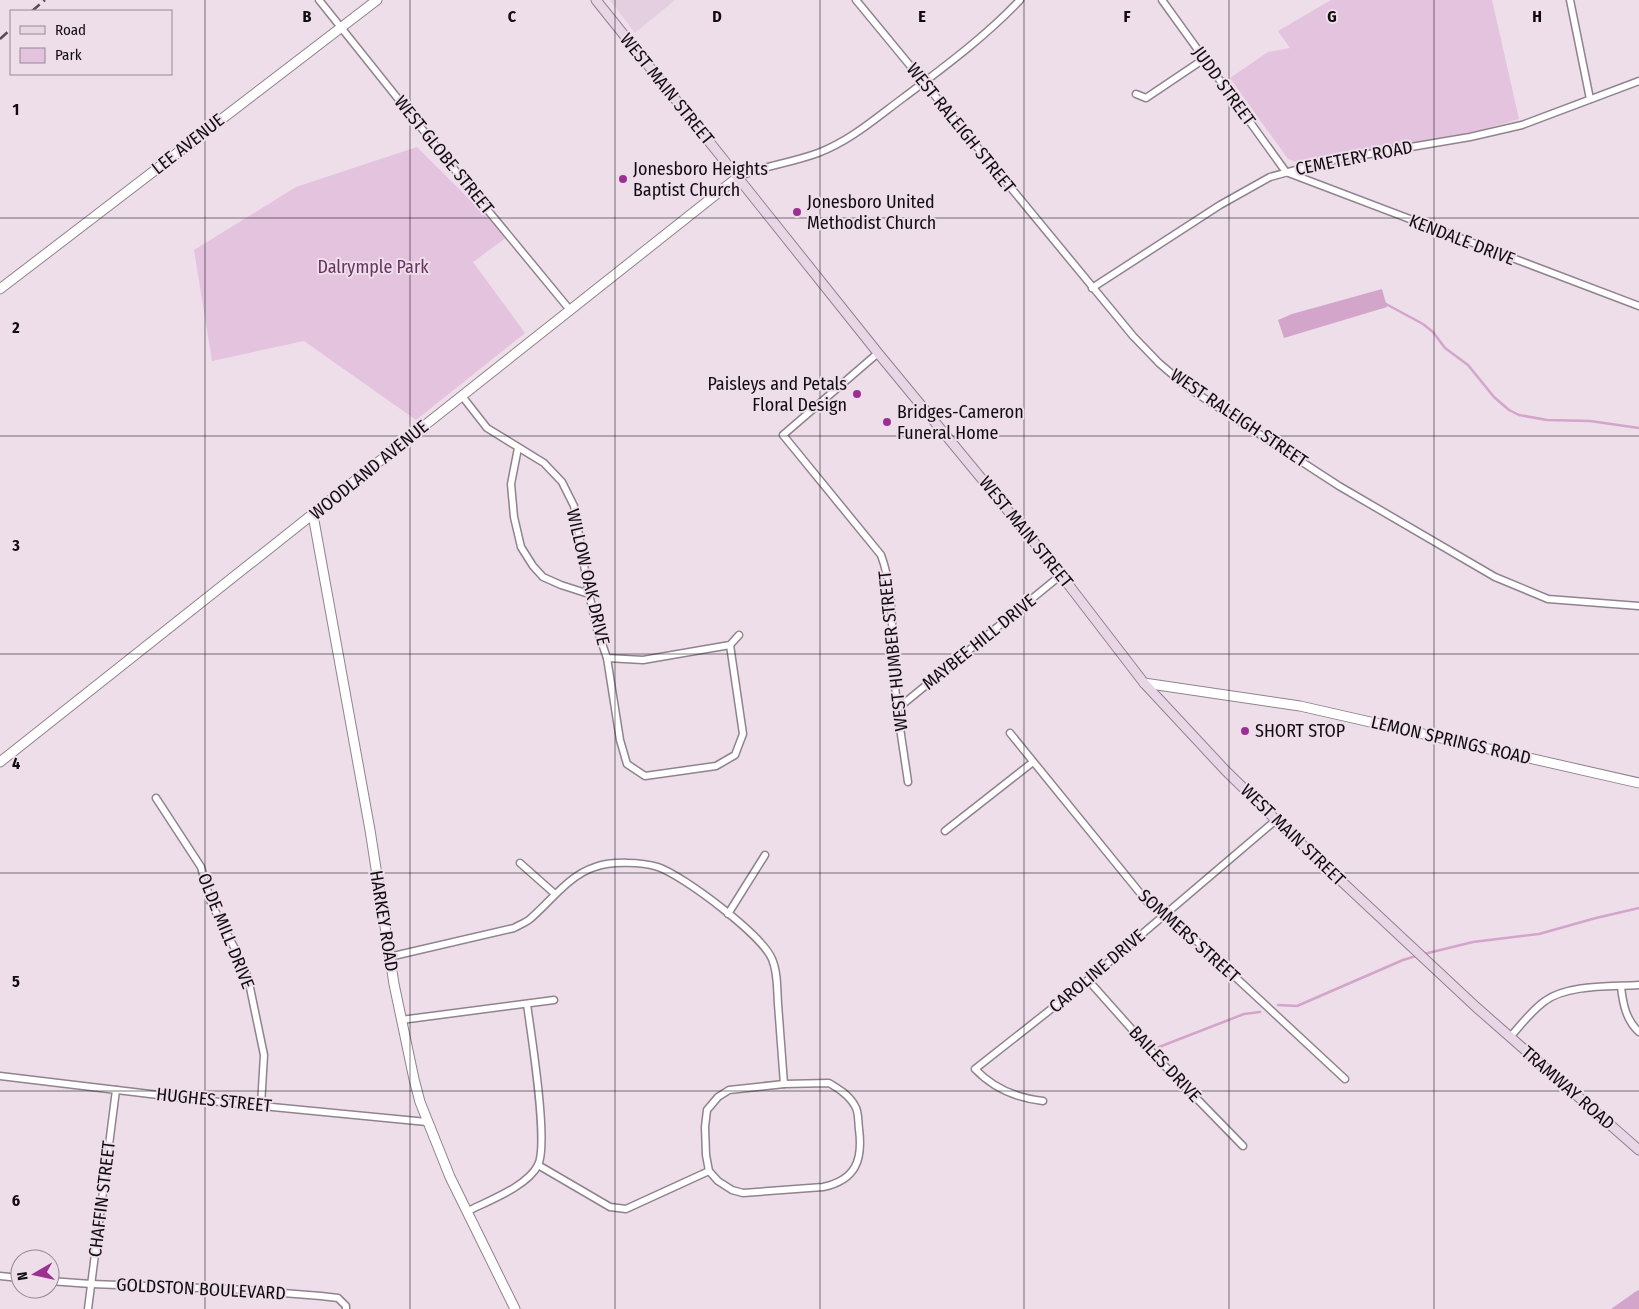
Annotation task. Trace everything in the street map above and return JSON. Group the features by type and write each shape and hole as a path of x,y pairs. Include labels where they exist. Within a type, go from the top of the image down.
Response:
{"main road":[{"name":"WEST MAIN STREET","path":"596,0 878,353 1061,574 1144,683 1225,770 1276,820 1497,1025"},
{"name":"TRAMWAY ROAD","path":"1497,1025 1639,1150"}],"street":[{"name":"WEST GLOBE STREET","path":"319,0 570,310"},
{"name":"LEE AVENUE","path":"0,289 377,0"},
{"name":"WEST RALEIGH STREET","path":"856,0 1132,336 1187,387 1339,486 1495,577 1548,599 1639,606"},
{"path":"738,176 756,168 781,165 818,153 852,137 995,25 1020,0"},
{"name":"JUDD STREET","path":"1163,0 1286,172"},
{"path":"1570,0 1590,99"},
{"path":"1136,94 1146,98 1204,59"},
{"name":"CEMETERY ROAD","path":"1092,288 1247,189 1270,177 1328,161 1470,137 1522,125 1639,81"},
{"name":"KENDALE DRIVE","path":"1286,172 1639,306"},
{"name":"WOODLAND AVENUE","path":"0,762 738,176"},
{"name":"WEST HUMBER STREET","path":"878,353 783,435 881,555 888,573 897,709 908,782"},
{"name":"WILLOW OAK DRIVE","path":"462,396 487,428 544,463 562,482 574,506 589,594 597,629 607,658 620,740 628,764 645,776 716,766 735,755 743,734 730,645 643,660 607,658"},
{"path":"518,448 511,484 514,517 521,546 533,566 543,576 560,585 589,594"},
{"name":"HARKEY ROAD","path":"313,515 370,830 389,957 414,1079 428,1122 450,1177 515,1309"},
{"name":"MAYBEE HILL DRIVE","path":"897,709 1061,574"},
{"path":"730,645 739,635"},
{"name":"LEMON SPRINGS ROAD","path":"1144,683 1300,706 1639,783"},
{"name":"SOMMERS STREET","path":"1010,733 1149,904 1177,923 1345,1078"},
{"path":"945,832 1033,762"},
{"name":"OLDE MILL DRIVE","path":"156,798 201,867 211,903 248,978 264,1055 260,1106"},
{"name":"CAROLINE DRIVE","path":"1043,1101 1030,1100 1005,1092 991,1084 975,1070 1088,980 1276,820"},
{"path":"728,914 765,855"},
{"path":"520,863 555,894"},
{"path":"389,957 514,928 530,919 555,894 583,872 593,867 611,864 645,864 672,873 728,914 762,943 773,961 775,971 784,1084"},
{"name":"BAILES DRIVE","path":"1088,980 1161,1062 1243,1146"},
{"path":"1510,1037 1536,1008 1555,995 1577,990 1639,985"},
{"path":"1622,986 1625,1010 1629,1020 1639,1032"},
{"path":"401,1020 554,1000"},
{"path":"468,1211 519,1185 538,1166 541,1156 542,1133 527,1004"},
{"name":"HUGHES STREET","path":"0,1076 260,1106 428,1122"},
{"path":"829,1082 844,1092 856,1107 860,1139 859,1160 849,1176 835,1184 823,1187 743,1193 723,1186 709,1171 706,1155 705,1127 707,1110 729,1090 784,1084 829,1082"},
{"name":"CHAFFIN STREET","path":"88,1309 116,1090"},
{"path":"538,1166 610,1207 626,1209 709,1171"},
{"name":"GOLDSTON BOULEVARD","path":"60,1282 230,1289 321,1296 338,1298 346,1306 346,1309"}],"shaded area":[{"path":"610,0 675,0 635,33"},
{"path":"1382,289 1387,307 1284,338 1278,320 1292,314"},
{"path":"1639,1290 1639,1309 1611,1309 1635,1292"}],"green space":[{"path":"1331,0 1492,0 1519,119 1465,134 1410,144 1299,163 1288,159 1230,78 1268,52 1290,48 1278,31"},
{"name":"Dalrymple Park","path":"417,147 507,237 473,262 525,333 416,420 304,341 212,361 194,250 296,187"}],"waterway":[{"path":"1384,304 1423,324 1433,332 1445,348 1468,365 1494,397 1509,410 1519,415 1547,420 1590,421 1639,428"},
{"path":"1424,954 1473,942 1539,934 1639,908"},
{"path":"1278,1005 1297,1006 1416,956"},
{"path":"1159,1047 1244,1014 1260,1012"}],"railway":[{"path":"33,10 45,0"},
{"path":"0,39 10,30"}],"place":[{"name":"Jonesboro Heights Baptist Church","path":"623,179"},
{"name":"Jonesboro United Methodist Church","path":"797,212"},
{"name":"Paisleys and Petals Floral Design","path":"857,394"},
{"name":"Bridges-Cameron Funeral Home","path":"887,422"},
{"name":"SHORT STOP","path":"1245,731"}]}
